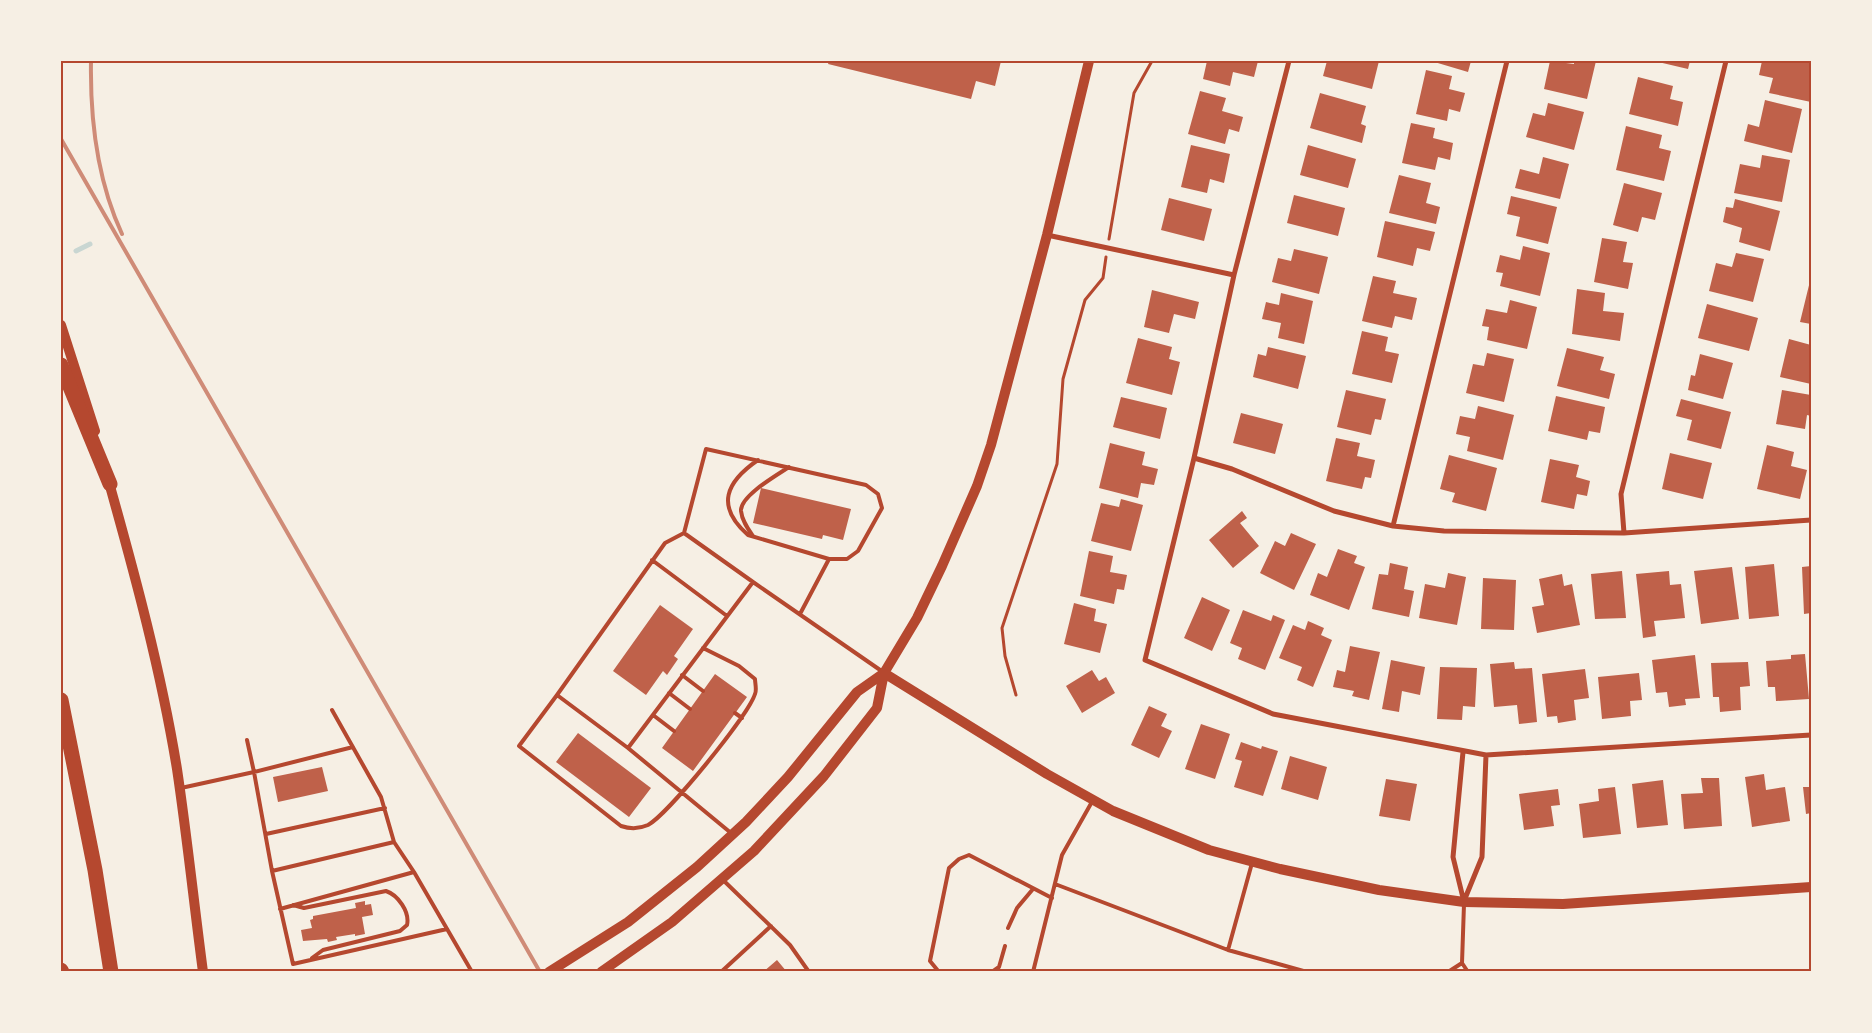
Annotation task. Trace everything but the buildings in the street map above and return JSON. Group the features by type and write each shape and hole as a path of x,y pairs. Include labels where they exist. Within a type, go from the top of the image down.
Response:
{"highway":[{"path":"61,365 110,484"},
{"path":"61,700 95,870 110,972"}],"main road":[{"path":"601,972 650,939 723,880 777,828 824,776 877,708 884,673 926,599 977,486 1007,390 1048,235 1089,61"},
{"path":"61,325 84,392 137,581 161,686 179,788 203,972"},
{"path":"884,673 1093,800 1142,825 1252,862 1379,890 1464,902 1564,904 1811,887"},
{"path":"549,972 628,922 675,885 732,835 788,777 857,692 884,673"}],"street":[{"path":"1289,61 1234,275 1194,458 1145,660 1273,714 1462,752 1486,755 1811,736"},
{"path":"1393,526 1507,61"},
{"path":"1624,533 1620,494 1726,61"},
{"path":"1048,235 1234,275"},
{"path":"1194,458 1232,469 1334,511 1393,526 1444,531 1624,533 1811,520"},
{"path":"1462,752 1453,858 1464,902"},
{"path":"1464,902 1482,856 1486,755"}],"lane":[{"path":"703,648 739,666 754,679 756,693 742,718 682,793 664,814 647,825 629,828 622,826 519,746 652,560 665,544 684,533 706,449 758,460 866,485 878,494 882,508 858,551 848,559 829,558 753,536 743,531 735,520 728,503 729,491 732,482 742,471 758,460"},
{"path":"753,536 744,523 741,510 743,503 748,496 789,467"},
{"path":"684,533 884,673"},
{"path":"800,614 829,558"},
{"path":"652,560 727,616"},
{"path":"628,748 753,582"},
{"path":"682,675 703,691"},
{"path":"669,693 690,709"},
{"path":"557,695 628,748 732,835"},
{"path":"332,710 381,797 394,842 414,872 472,972"},
{"path":"735,713 742,718"},
{"path":"653,715 674,731"},
{"path":"721,733 726,737"},
{"path":"247,740 272,871 293,964 448,929"},
{"path":"179,788 254,772 353,747"},
{"path":"706,754 710,757"},
{"path":"1034,972 1062,855 1093,800"},
{"path":"266,834 385,808"},
{"path":"272,871 394,842"},
{"path":"939,972 930,961 949,868 959,858 969,855 1052,898"},
{"path":"1228,950 1252,862"},
{"path":"280,909 414,872"},
{"path":"723,880 790,945 809,972"},
{"path":"1055,884 1228,950 1307,972"},
{"path":"1008,928 1017,908 1033,888"},
{"path":"294,906 304,908 386,891 394,894 406,912 407,925 400,931 323,950 311,960"},
{"path":"1464,902 1462,963 1468,972"},
{"path":"721,972 771,926"},
{"path":"992,972 999,967 1005,946"},
{"path":"1448,972 1462,963"}],"path":[{"path":"1016,695 1004,656 1002,628 1057,464 1064,379 1084,300 1103,278 1134,93 1152,61"}],"waterway":[{"path":"76,251 90,244"}],"railway":[{"path":"91,61 92,105 97,149 106,192 122,234"},
{"path":"61,139 540,972"}]}
